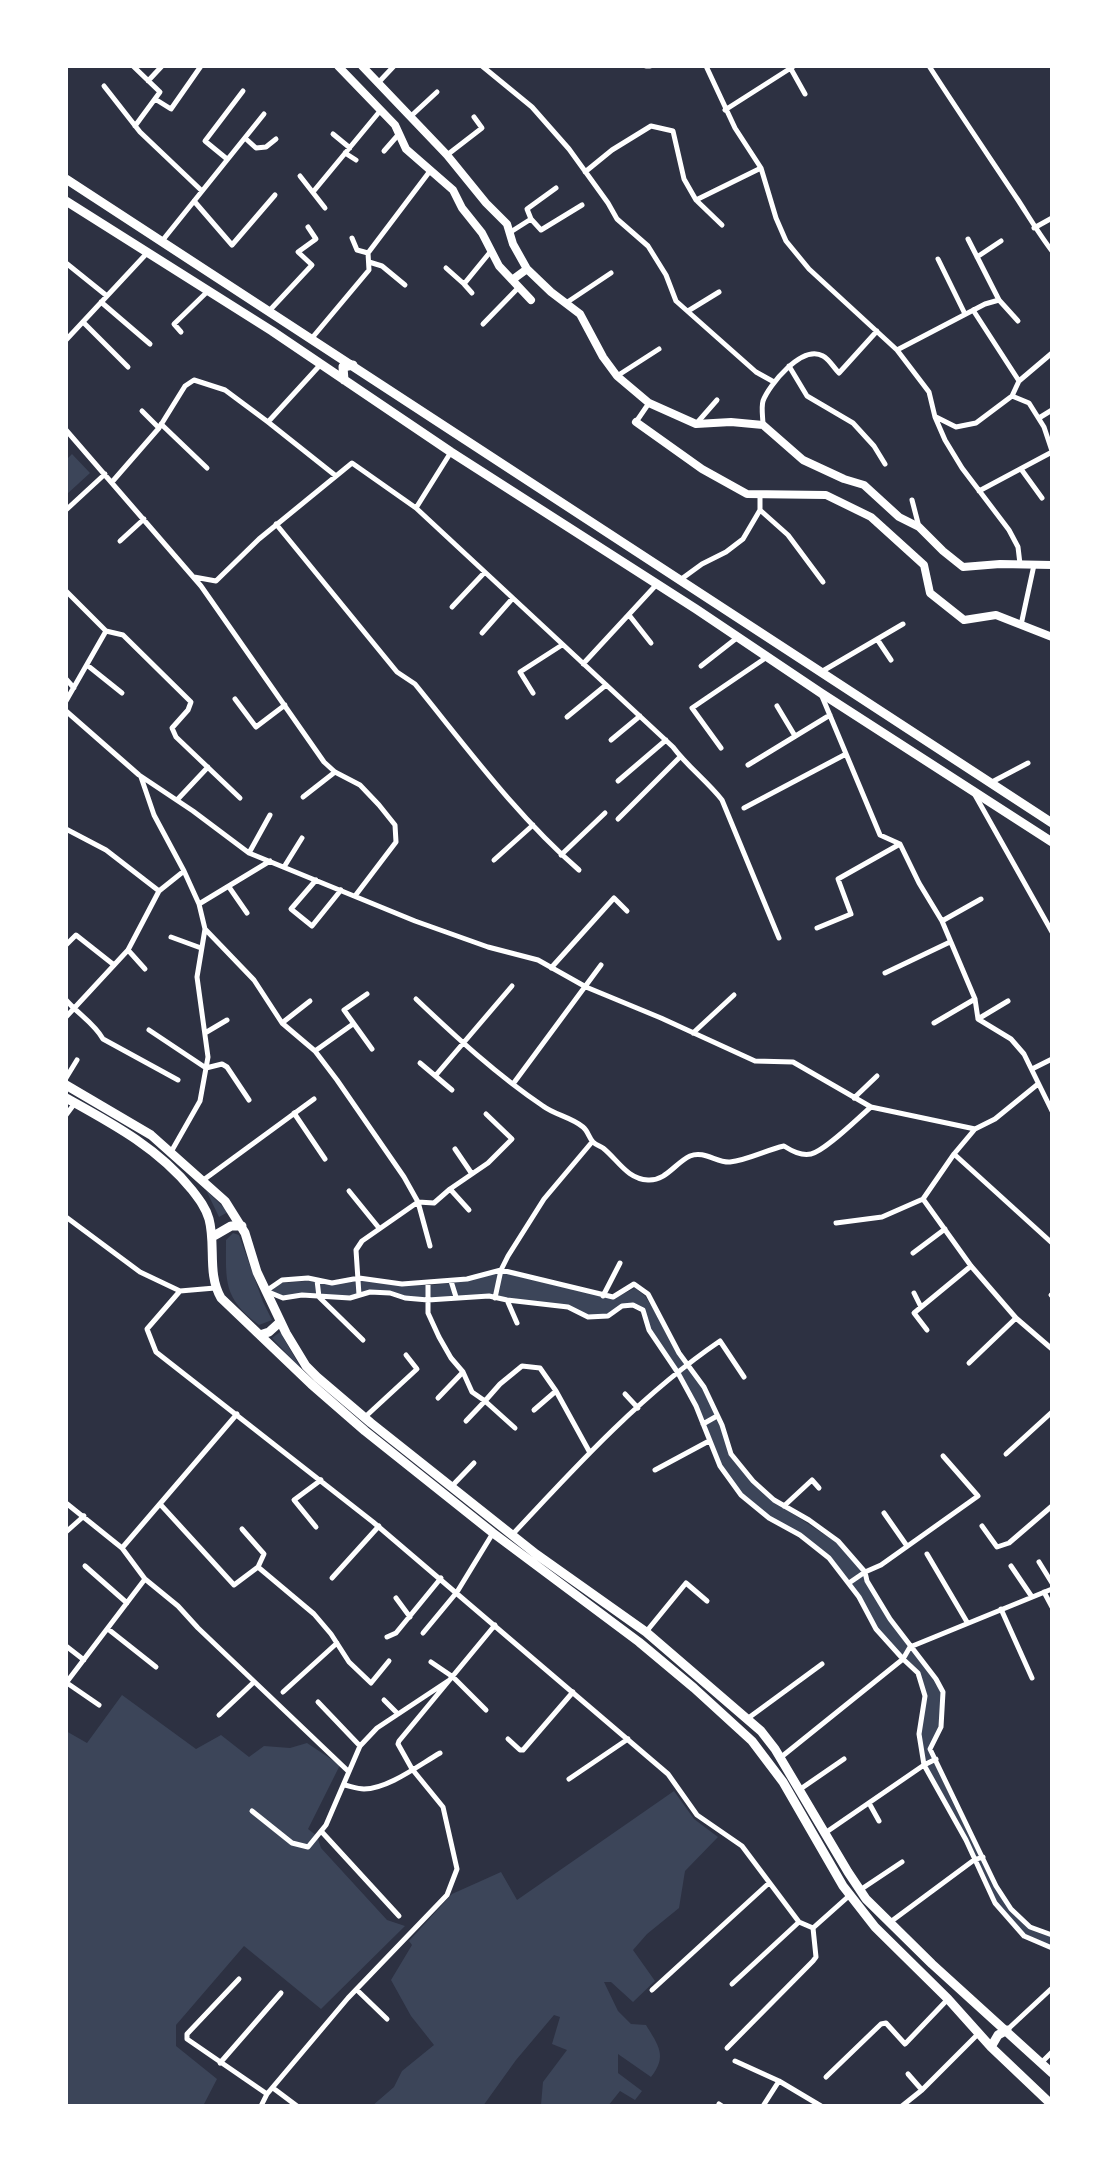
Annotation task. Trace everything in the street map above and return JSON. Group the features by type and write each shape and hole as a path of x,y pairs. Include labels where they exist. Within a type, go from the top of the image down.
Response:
{"main road":[{"path":"66,178 1052,823"},
{"path":"66,201 302,351 451,452 1052,842"},
{"path":"302,351 308,352 314,348 312,338"},
{"path":"344,380 343,367 354,365"},
{"path":"66,1085 134,1123 171,1152 225,1201 242,1226 266,1291 280,1322 306,1366 365,1418 512,1535 646,1632 761,1731 780,1758 824,1834 860,1890 889,1923 1052,2073"},
{"path":"70,1100 129,1133 165,1160 188,1185 208,1213 212,1238 215,1288 221,1298 311,1384 365,1431 493,1534 639,1642 752,1741 783,1782 819,1847 850,1895 875,1927 992,2047 1052,2105"},
{"path":"212,1238 223,1229 232,1226 242,1226"},
{"path":"260,1335 269,1332 280,1322"},
{"path":"992,2047 998,2035 1007,2030"}],"street":[{"path":"133,66 160,92 135,126"},
{"path":"148,81 162,66"},
{"path":"155,99 171,109 202,66"},
{"path":"338,66 380,111 395,124 398,135 406,149 453,190 462,208 482,233 499,266 531,300"},
{"path":"362,66 447,155 486,203 506,224 513,244 527,269 551,292 580,314 603,357 617,376 649,403 696,424 731,422 763,425 803,460 844,479 864,485 899,517 919,527 943,551 964,567 1020,564 1052,565"},
{"path":"378,83 394,66"},
{"path":"482,66 532,107 569,149 608,202 617,219 648,246 666,275 676,300 756,372 774,382"},
{"path":"706,66 725,110 761,168 776,218 786,241 809,269 897,350 929,392 945,440 962,468 1009,530 1018,547 1020,564"},
{"path":"929,66 984,152 1019,201 1034,228 1052,251"},
{"path":"725,110 792,68 806,94"},
{"path":"104,86 135,126 202,191"},
{"path":"227,159 205,141 243,91"},
{"path":"410,117 437,92"},
{"path":"313,192 380,111"},
{"path":"162,241 264,114"},
{"path":"447,155 482,128 474,117"},
{"path":"586,172 612,150 652,126 673,131 684,179 696,200 722,225"},
{"path":"333,134 350,148"},
{"path":"384,151 398,135"},
{"path":"245,138 256,148 266,147 276,138"},
{"path":"346,153 356,160"},
{"path":"696,200 761,168"},
{"path":"312,338 369,270 368,253 430,171"},
{"path":"300,176 325,208"},
{"path":"556,188 526,209 541,230 582,204"},
{"path":"194,201 232,244 275,195"},
{"path":"1034,228 1052,218"},
{"path":"509,233 532,219"},
{"path":"270,310 312,265 298,252 316,239 308,227"},
{"path":"352,238 357,250 368,253"},
{"path":"968,240 999,300 1018,321"},
{"path":"977,257 1001,241"},
{"path":"464,284 491,251"},
{"path":"66,340 148,252"},
{"path":"938,260 965,314"},
{"path":"368,262 382,266 405,285"},
{"path":"66,263 107,296"},
{"path":"446,268 472,292"},
{"path":"512,280 527,269"},
{"path":"566,303 611,273"},
{"path":"483,324 519,288"},
{"path":"181,332 174,324 208,291"},
{"path":"688,311 719,292"},
{"path":"897,350 973,310 999,300"},
{"path":"101,302 150,344"},
{"path":"973,310 1019,381"},
{"path":"83,322 128,367"},
{"path":"763,425 762,403 774,382 789,366 810,353 823,355 839,373 877,332"},
{"path":"617,376 659,349"},
{"path":"936,417 956,427 976,423 1012,396 1019,381 1052,353"},
{"path":"268,422 321,364"},
{"path":"789,366 807,396 853,423 874,446 885,464"},
{"path":"112,482 160,426 185,386 194,380 225,390 336,476"},
{"path":"979,491 1052,452 1044,427 1029,403 1012,396"},
{"path":"696,424 717,400"},
{"path":"649,403 636,422 702,469 747,494 826,495 871,518 908,550 924,565 930,593 964,620 996,615 1052,637"},
{"path":"1039,418 1052,410"},
{"path":"142,411 207,468"},
{"path":"66,430 194,577 324,762 335,772 360,785 395,825 396,842 355,896"},
{"path":"416,508 451,452"},
{"path":"194,577 216,581 276,524 352,463 416,508 666,740 680,757 709,784 722,800 779,938"},
{"path":"1022,469 1042,498"},
{"path":"66,510 105,474"},
{"path":"680,580 702,564 726,552 743,538 760,510 760,494"},
{"path":"912,500 919,527"},
{"path":"760,510 788,535 823,582"},
{"path":"120,541 144,519"},
{"path":"276,524 397,672 415,684 513,804 561,855 579,870"},
{"path":"1022,625 1034,564"},
{"path":"452,606 484,572"},
{"path":"583,664 657,584"},
{"path":"66,592 106,631 123,635 191,702 188,710 172,728 176,737 240,798"},
{"path":"482,633 512,599"},
{"path":"629,615 651,643"},
{"path":"821,672 902,624"},
{"path":"66,701 106,631"},
{"path":"701,666 738,638"},
{"path":"877,639 891,660"},
{"path":"533,693 520,672 562,645"},
{"path":"721,748 692,708 767,657"},
{"path":"86,665 122,693"},
{"path":"66,679 74,688"},
{"path":"567,717 606,685"},
{"path":"821,693 880,834 900,844 918,884 942,921 975,999 978,1019"},
{"path":"235,699 256,727 285,705"},
{"path":"776,706 795,736"},
{"path":"66,711 140,777 177,800 249,853 415,922 488,947 538,960 586,987 755,1061 793,1062 871,1107 975,1129"},
{"path":"748,765 830,715"},
{"path":"611,740 640,716"},
{"path":"618,782 666,740"},
{"path":"744,808 846,754"},
{"path":"618,819 680,757"},
{"path":"990,782 1028,763"},
{"path":"177,800 208,767"},
{"path":"303,797 335,772"},
{"path":"140,777 154,815 200,904 205,929 197,977 208,1057 200,1101 171,1152"},
{"path":"973,790 1006,853 1049,921 1052,932"},
{"path":"561,855 605,813"},
{"path":"249,853 270,815"},
{"path":"494,860 533,825"},
{"path":"66,829 106,850 159,891"},
{"path":"284,867 302,838"},
{"path":"816,928 851,914 838,879 900,844"},
{"path":"200,904 270,861"},
{"path":"66,1017 128,950 159,891 184,871"},
{"path":"316,880 290,909 312,926 341,890"},
{"path":"229,886 247,913"},
{"path":"551,968 614,898 627,911"},
{"path":"942,921 981,899"},
{"path":"205,929 254,980 282,1023 315,1051 404,1176 418,1202 430,1246"},
{"path":"66,944 76,935 114,965"},
{"path":"171,937 201,948"},
{"path":"885,973 950,942"},
{"path":"128,950 145,969"},
{"path":"512,1084 601,965"},
{"path":"436,1075 512,986"},
{"path":"367,994 344,1010 372,1049"},
{"path":"693,1033 734,996"},
{"path":"416,999 464,1044 512,1084 544,1108 564,1115 584,1128 592,1142 604,1149 622,1168 638,1178 649,1180 660,1178 691,1156 704,1155 728,1162 784,1146 794,1152 811,1154 823,1148 871,1107"},
{"path":"934,1023 975,999"},
{"path":"66,1000 97,1028 103,1039 178,1080"},
{"path":"282,1023 310,1001"},
{"path":"978,1019 1008,1001"},
{"path":"978,1019 1011,1039 1024,1054 1052,1110"},
{"path":"205,1033 227,1020"},
{"path":"315,1051 353,1024"},
{"path":"149,1030 206,1068 222,1064 227,1067 249,1100"},
{"path":"1032,1069 1052,1059"},
{"path":"66,1078 77,1060"},
{"path":"420,1063 452,1090"},
{"path":"854,1098 878,1076"},
{"path":"836,1223 882,1217 923,1199 954,1154 975,1129 995,1118 1038,1084"},
{"path":"201,1181 314,1099"},
{"path":"66,1115 70,1100"},
{"path":"294,1114 325,1159"},
{"path":"359,1295 356,1250 362,1241 418,1202 434,1203 450,1189 488,1163 512,1139 486,1114"},
{"path":"495,1298 501,1270 544,1200 592,1142"},
{"path":"455,1149 472,1174"},
{"path":"954,1154 1052,1243"},
{"path":"450,1189 469,1210"},
{"path":"349,1191 379,1228"},
{"path":"923,1199 971,1266 1016,1318 1052,1349"},
{"path":"66,1217 140,1272 180,1290 215,1288"},
{"path":"913,1253 946,1229"},
{"path":"603,1296 620,1263"},
{"path":"927,1330 914,1313 971,1266"},
{"path":"266,1291 282,1280 308,1278 332,1283 359,1278 402,1284 451,1281 501,1270 603,1296 613,1297 634,1284 648,1294 686,1364 704,1387 731,1454 753,1481 774,1500 809,1520 838,1541 865,1572 867,1581 890,1620 936,1679 943,1692 941,1727 930,1748 952,1798 983,1856 996,1886 1011,1909 1030,1928 1052,1934"},
{"path":"317,1280 319,1297 364,1340"},
{"path":"451,1281 456,1297"},
{"path":"428,1282 428,1313 451,1358 463,1372 472,1392 515,1428"},
{"path":"180,1290 146,1328 156,1352 379,1526 668,1774 697,1815 742,1846 798,1922 813,1928"},
{"path":"266,1291 283,1298 302,1295 350,1298 370,1292 390,1293 405,1298 428,1300 456,1297 495,1298 568,1307 588,1317 608,1316 622,1306 633,1305 643,1310 649,1330 678,1373 696,1406 720,1466 742,1494 769,1518 800,1535 829,1558 859,1597 876,1629 902,1659 918,1673 924,1696 919,1734 924,1765 938,1788 995,1903 1024,1936 1052,1948"},
{"path":"914,1293 921,1306"},
{"path":"507,1300 517,1323"},
{"path":"969,1363 1016,1318"},
{"path":"512,1535 589,1452 686,1364 720,1341 744,1377"},
{"path":"365,1418 418,1369 406,1355"},
{"path":"466,1421 500,1384 522,1366 540,1368 556,1391 589,1452"},
{"path":"438,1398 463,1372"},
{"path":"534,1410 556,1391"},
{"path":"625,1394 638,1408"},
{"path":"1006,1454 1052,1412"},
{"path":"122,1548 237,1414"},
{"path":"703,1424 717,1416"},
{"path":"655,1470 709,1440"},
{"path":"849,1583 865,1572 881,1565 978,1496 943,1456"},
{"path":"452,1486 474,1464"},
{"path":"316,1527 294,1500 320,1480"},
{"path":"784,1506 812,1480 819,1488"},
{"path":"66,1503 122,1548 145,1579 178,1606 198,1628 348,1772"},
{"path":"160,1504 234,1585 258,1567 264,1554 242,1529"},
{"path":"982,1526 997,1547 1009,1544 1052,1506"},
{"path":"884,1513 907,1546"},
{"path":"66,1532 84,1516"},
{"path":"332,1578 379,1526"},
{"path":"423,1633 457,1592 493,1534"},
{"path":"927,1554 967,1622"},
{"path":"1039,1562 1052,1582"},
{"path":"85,1566 127,1603"},
{"path":"1011,1566 1032,1597"},
{"path":"258,1567 314,1614 349,1662 371,1683 389,1661"},
{"path":"387,1637 396,1634 441,1578"},
{"path":"99,1705 66,1683 145,1579"},
{"path":"646,1632 686,1583 707,1601"},
{"path":"780,1758 902,1659 910,1647 1052,1588"},
{"path":"1044,1592 1052,1607"},
{"path":"396,1598 410,1617"},
{"path":"1002,1609 1032,1678"},
{"path":"261,2106 267,2094 357,1990 447,1895 453,1883 457,1870 443,1807 412,1769 398,1747 399,1741 495,1625"},
{"path":"108,1629 156,1668"},
{"path":"284,1692 337,1643"},
{"path":"66,1646 84,1660"},
{"path":"431,1662 453,1678 486,1710"},
{"path":"747,1719 822,1664"},
{"path":"252,1811 292,1843 308,1847 321,1831 344,1785 360,1746 377,1728 453,1678"},
{"path":"219,1715 254,1682"},
{"path":"508,1739 520,1750 523,1750 573,1692"},
{"path":"384,1700 398,1714"},
{"path":"318,1702 360,1746"},
{"path":"568,1779 628,1739"},
{"path":"344,1785 362,1789 371,1788 394,1780 440,1753"},
{"path":"799,1790 844,1759"},
{"path":"824,1834 924,1765 936,1759"},
{"path":"869,1803 879,1822"},
{"path":"321,1831 399,1916"},
{"path":"889,1923 974,1860 983,1856"},
{"path":"860,1890 902,1862"},
{"path":"652,1990 769,1883"},
{"path":"813,1928 850,1895"},
{"path":"732,1984 798,1922"},
{"path":"727,2048 814,1961 816,1957 813,1928"},
{"path":"1024,1936 1030,1928"},
{"path":"239,1979 188,2034 187,2039 267,2094"},
{"path":"1007,2030 1051,1989"},
{"path":"357,1990 388,2019"},
{"path":"220,2062 281,1993"},
{"path":"826,2077 881,2024 886,2023 904,2044 948,2000"},
{"path":"902,2106 922,2090 979,2033"},
{"path":"1041,2063 1052,2052"},
{"path":"735,2061 779,2081 821,2106"},
{"path":"908,2074 922,2090"},
{"path":"763,2106 779,2081"},
{"path":"274,2088 297,2106"}],"shaded area":[{"path":"72,454 90,473 66,495 66,460"},
{"path":"206,1190 228,1212 219,1217"},
{"path":"233,1233 239,1235 263,1302 272,1320 259,1325 239,1306 229,1288 226,1267 226,1240"},
{"path":"500,1272 613,1299 635,1288 645,1296 699,1383 716,1415 730,1453 773,1501 836,1542 862,1571 865,1580 941,1691 940,1726 929,1748 950,1797 995,1887 1028,1928 1052,1936 1052,1946 1025,1935 995,1903 925,1764 920,1734 925,1708 920,1672 903,1658 877,1628 831,1557 770,1516 742,1493 721,1465 698,1406 650,1329 644,1310 628,1303 607,1315 587,1316 569,1305 505,1299 431,1298 404,1296 390,1292 350,1297 283,1296 268,1290 282,1283 308,1281 328,1284 357,1278 401,1286 433,1285 467,1281"},
{"path":"280,1332 302,1370 272,1338"},
{"path":"122,1695 196,1749 221,1735 249,1757 264,1746 290,1748 307,1743 340,1765 308,1829 317,1836 321,1848 387,1920 405,1926 321,2009 244,1946 176,2025 176,2046 217,2079 203,2106 66,2106 66,1731 87,1743"},
{"path":"674,1791 694,1819 718,1837 685,1871 679,1908 647,1934 633,1950 655,1981 633,2002 611,1982 604,1982 618,2011 631,2024 646,2025 659,2051 659,2063 651,2077 618,2054 618,2073 642,2091 635,2100 620,2091 608,2106 541,2105 543,2082 567,2050 552,2044 560,2017 554,2015 516,2060 483,2106 372,2106 394,2087 402,2071 434,2045 411,2016 391,1980 412,1945 409,1941 452,1894 501,1872 517,1900"}]}
